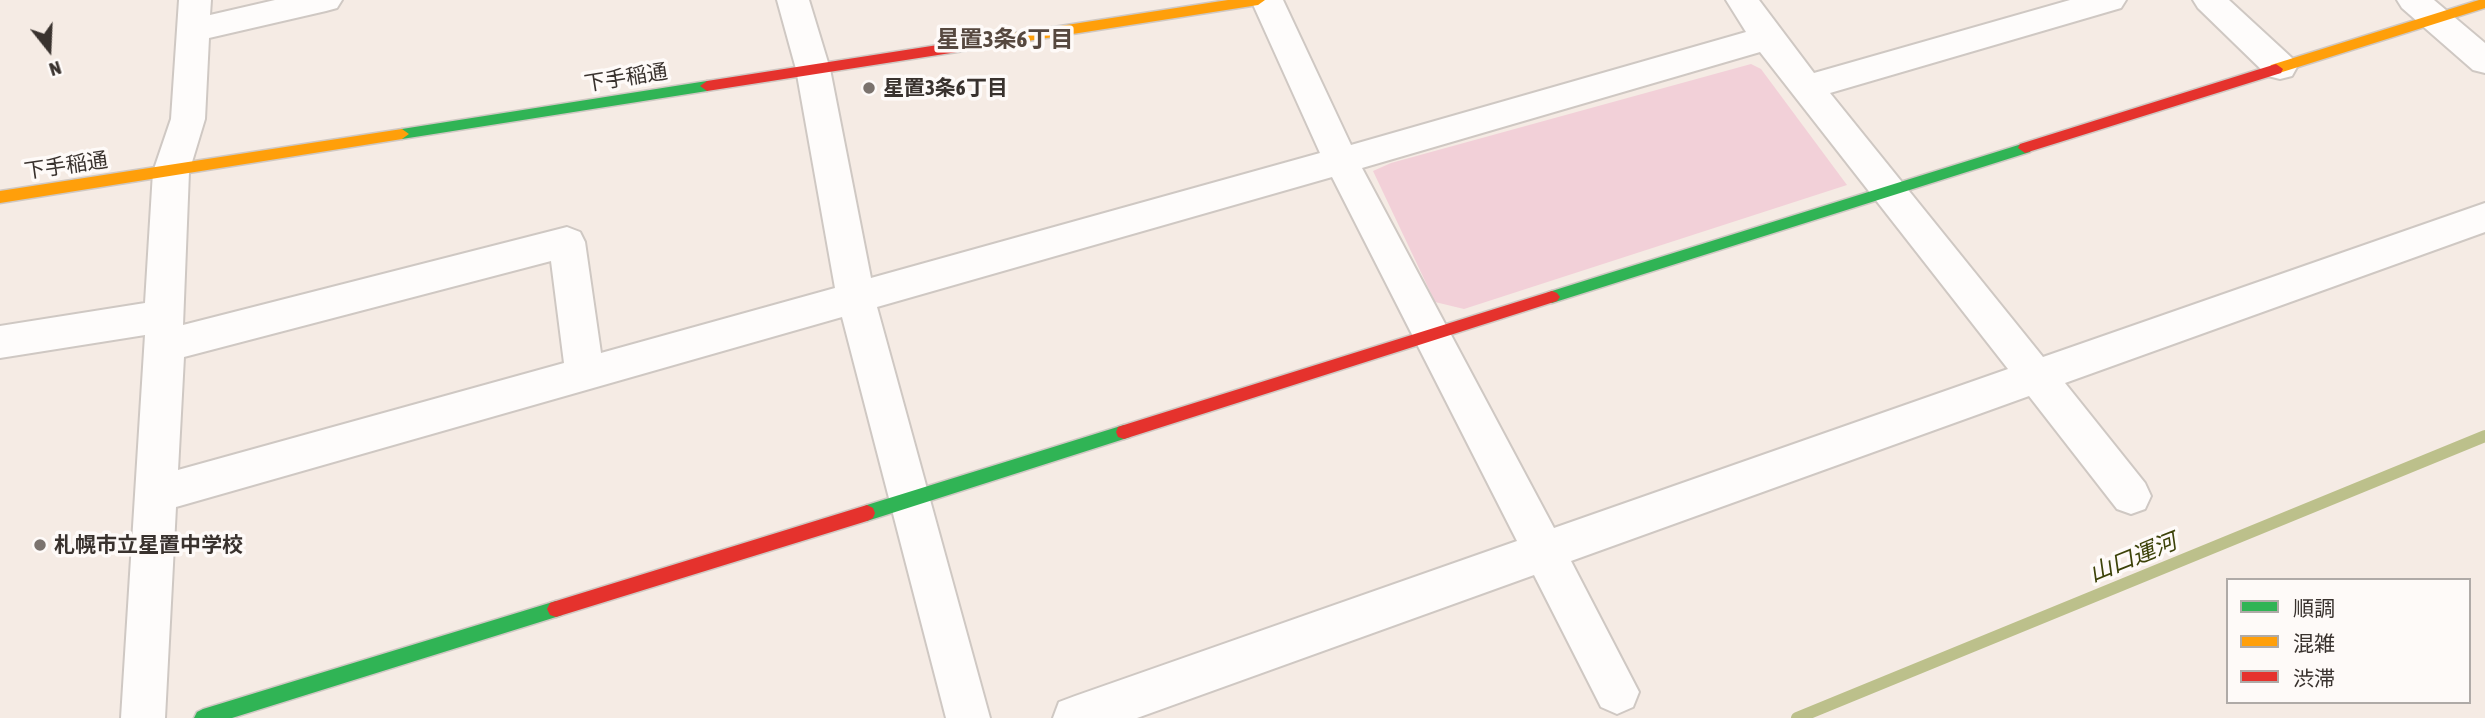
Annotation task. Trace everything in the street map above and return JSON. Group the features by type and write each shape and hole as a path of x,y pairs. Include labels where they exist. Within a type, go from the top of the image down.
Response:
{"street":[{"path":"143,718 171,172 188,119 195,15 326,0"},
{"path":"793,0 813,69 856,298 968,718"},
{"name":"下手稲通","path":"0,197 1258,0"},
{"path":"1268,0 1341,161 1617,692"},
{"path":"1742,0 1767,38 1806,88 2131,496"},
{"path":"1806,88 2110,0"},
{"path":"2209,0 2280,66"},
{"path":"203,718 910,500 2280,66 2424,9 2485,3"},
{"path":"2424,9 2485,61"},
{"path":"155,495 1341,161 1767,38"},
{"path":"1075,718 2485,217"},
{"path":"0,342 164,331 567,242 585,374"}],"shaded area":[{"path":"1751,64 1761,69 1847,185 1464,309 1435,302 1373,171 1391,163"}],"waterway":[{"name":"山口運河","path":"1797,718 2485,436"}],"traffic: fast":[{"path":"402,134 707,86"},
{"path":"1552,297 2025,148"},
{"path":"867,513 1124,432"},
{"path":"203,718 556,609"}],"traffic: slow":[{"path":"1002,40 1258,0"},
{"path":"2276,69 2485,3"},
{"path":"0,197 402,134"}],"traffic: jam":[{"path":"707,86 1002,40"},
{"path":"2025,148 2276,69"},
{"path":"1124,432 1552,297"},
{"path":"556,609 867,513"}],"place":[{"name":"星置3条6丁目","path":"869,88"},
{"name":"札幌市立星置中学校","path":"40,545"}],"district":[{"name":"星置3条6丁目","path":"1005,40"}]}
